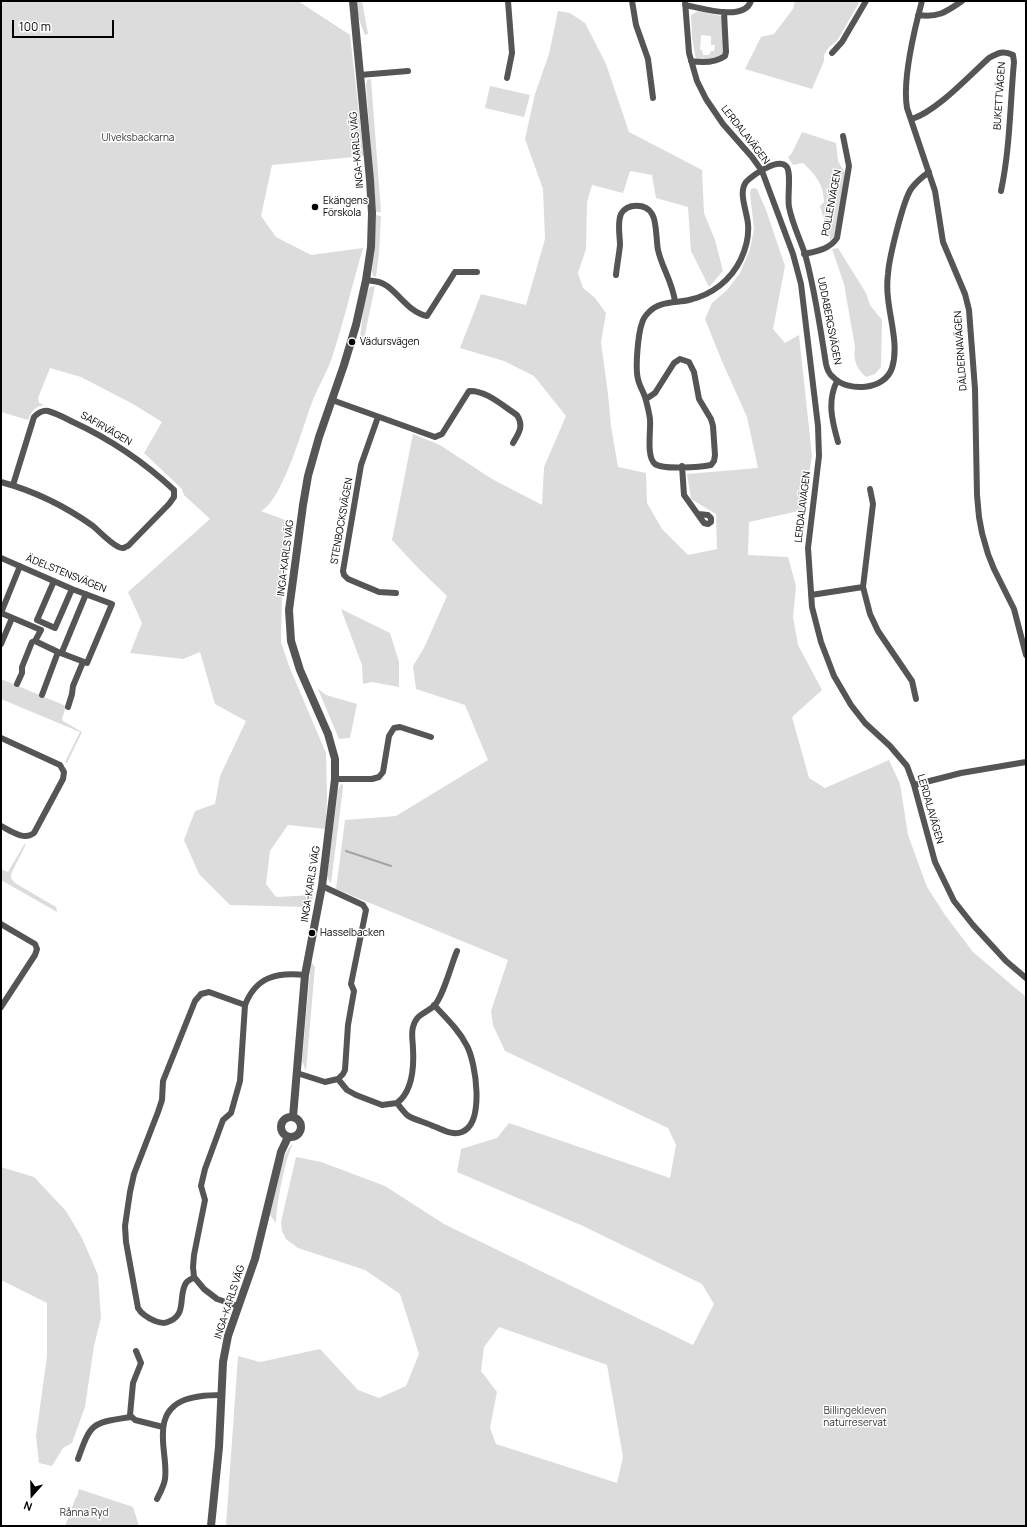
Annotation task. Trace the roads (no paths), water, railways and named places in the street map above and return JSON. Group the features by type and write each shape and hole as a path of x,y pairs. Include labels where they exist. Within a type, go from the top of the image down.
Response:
{"street":[{"name":"INGA-KARLS VÄG","path":"292,1117 305,975 322,886 335,779 335,759 328,734 290,641 289,610 308,476 319,437 353,336 366,280 370,247 372,213 370,180 353,1"},
{"path":"507,78 512,53 508,1"},
{"path":"632,1 636,25 648,59 653,98"},
{"path":"685,3 724,12 735,12 742,11 747,8 751,1"},
{"path":"832,53 842,42 866,1"},
{"name":"DÄLDERNAVÄGEN","path":"922,1 918,15 905,97 907,108 912,119 935,192 943,242 965,294 969,310 975,389 977,495 982,533 994,569 1014,610 1026,655"},
{"path":"918,15 938,16 962,1"},
{"name":"LERDALAVÄGEN","path":"685,3 691,61 697,81 706,99 723,124 752,157 762,171 801,284 818,426 819,456 808,548 812,607 821,642 834,676 851,705 865,723 890,746 907,766 914,785 935,862 954,901 974,926 1002,956 1026,978"},
{"path":"691,61 714,61 725,56 724,12"},
{"name":"BUKETTVÄGEN","path":"912,119 932,109 989,58 997,53 1006,52 1012,55 1014,62 1004,177 1001,191"},
{"path":"360,75 408,71"},
{"name":"POLLENVÄGEN","path":"804,254 828,247 834,243 837,238 849,166 843,136"},
{"name":"UDDABERGSVÄGEN","path":"762,171 774,164 780,163 786,166 789,171 789,206 813,285 828,372 837,381"},
{"path":"646,399 655,393 674,363 680,359 689,362 694,372 699,399 711,419 713,426 715,455 711,465 663,467 656,464 652,459 650,454 650,420 646,399 638,380 637,369 642,323 650,311 657,306 689,300 713,291 722,284 737,267 742,257 748,235 748,217 742,193 743,187 747,181 762,171"},
{"path":"838,442 831,398 837,381 848,386 869,386 883,380 892,369 895,349 888,300 888,273 906,200 915,184 929,172"},
{"path":"616,275 620,244 621,215 628,207 643,207 650,211 654,219 658,249 663,267 672,285 675,302"},
{"path":"366,280 378,281 387,286 406,304 427,316 455,272 477,272"},
{"path":"332,400 431,436 439,436 447,428 469,391 476,390 517,415 521,424 519,432 512,443"},
{"name":"SAFIRVÄGEN","path":"47,411 116,444 174,490 174,497 128,546 122,548 117,547 79,516 57,503 13,485 34,417 39,412 47,411"},
{"name":"STENBOCKSVÄGEN","path":"378,417 362,465 343,571 344,575 348,579 379,592 396,593"},
{"path":"682,466 684,495 698,514"},
{"path":"1,482 13,485"},
{"path":"870,489 873,504 862,587 870,614 878,631 912,681 916,699"},
{"name":"ÄDELSTENSVÄGEN","path":"1,558 72,589 112,604 87,662 83,662"},
{"path":"20,566 1,613 40,630"},
{"path":"54,581 37,620 55,628 72,589"},
{"path":"811,595 862,587"},
{"path":"42,695 47,683 47,678 86,594"},
{"path":"1,644 12,618"},
{"path":"17,684 32,642 35,642 44,623"},
{"path":"35,642 83,662 73,686 68,707"},
{"path":"335,779 372,779 378,777 383,772 388,736 394,728 400,727 431,737"},
{"path":"1,738 60,765 64,772 63,779 34,833 29,837 24,837 1,826"},
{"path":"914,785 961,773 1026,762"},
{"path":"297,1073 326,1082 338,1079 343,1074 346,1062 348,1025 354,992 350,984 366,910 363,905 322,886"},
{"path":"1,924 34,944 37,949 35,955 1,1007"},
{"path":"338,1079 347,1090 356,1095 382,1105 397,1103 406,1093 410,1084 412,1070 413,1028 418,1018 434,1005 442,991 457,951"},
{"path":"238,1306 217,1299 204,1289 194,1277 194,1255 205,1200 201,1186 205,1169 223,1120 231,1113 236,1096 240,1080 245,1005 249,995 257,985 271,976 287,973 305,975"},
{"path":"194,1277 187,1281 180,1313 174,1320 166,1323 158,1322 141,1313 136,1301 126,1242 125,1226 130,1192 134,1174 162,1100 163,1081 195,1001 201,994 209,992 245,1005"},
{"path":"397,1103 407,1115 448,1132 462,1132 469,1128 473,1121 476,1092 472,1057 458,1032 434,1005"},
{"path":"287,1117 292,1117 300,1122 301,1127 299,1133 294,1137 288,1137 281,1131 281,1125 283,1120 287,1117"},
{"name":"INGA-KARLS VÄG","path":"211,1526 219,1447 223,1362 228,1336 255,1259 281,1152 288,1137"},
{"path":"136,1351 141,1363 133,1383 129,1412 131,1417 135,1420 163,1427"},
{"path":"157,1499 165,1479 163,1427 165,1419 175,1405 180,1401 200,1395 222,1395"},
{"path":"78,1460 88,1432 96,1424 131,1417"}],"waterway":[{"path":"346,851 391,866"}],"place":[{"name":"Ekängens Förskola","path":"315,207"},
{"name":"Vädursvägen","path":"352,342"},
{"name":"Hasselbacken","path":"312,933"}],"park label":[{"name":"Ulveksbackarna","path":"138,138"},
{"name":"Billingekleven naturreservat","path":"855,1416"},
{"name":"Rånna Ryd","path":"84,1513"}]}
